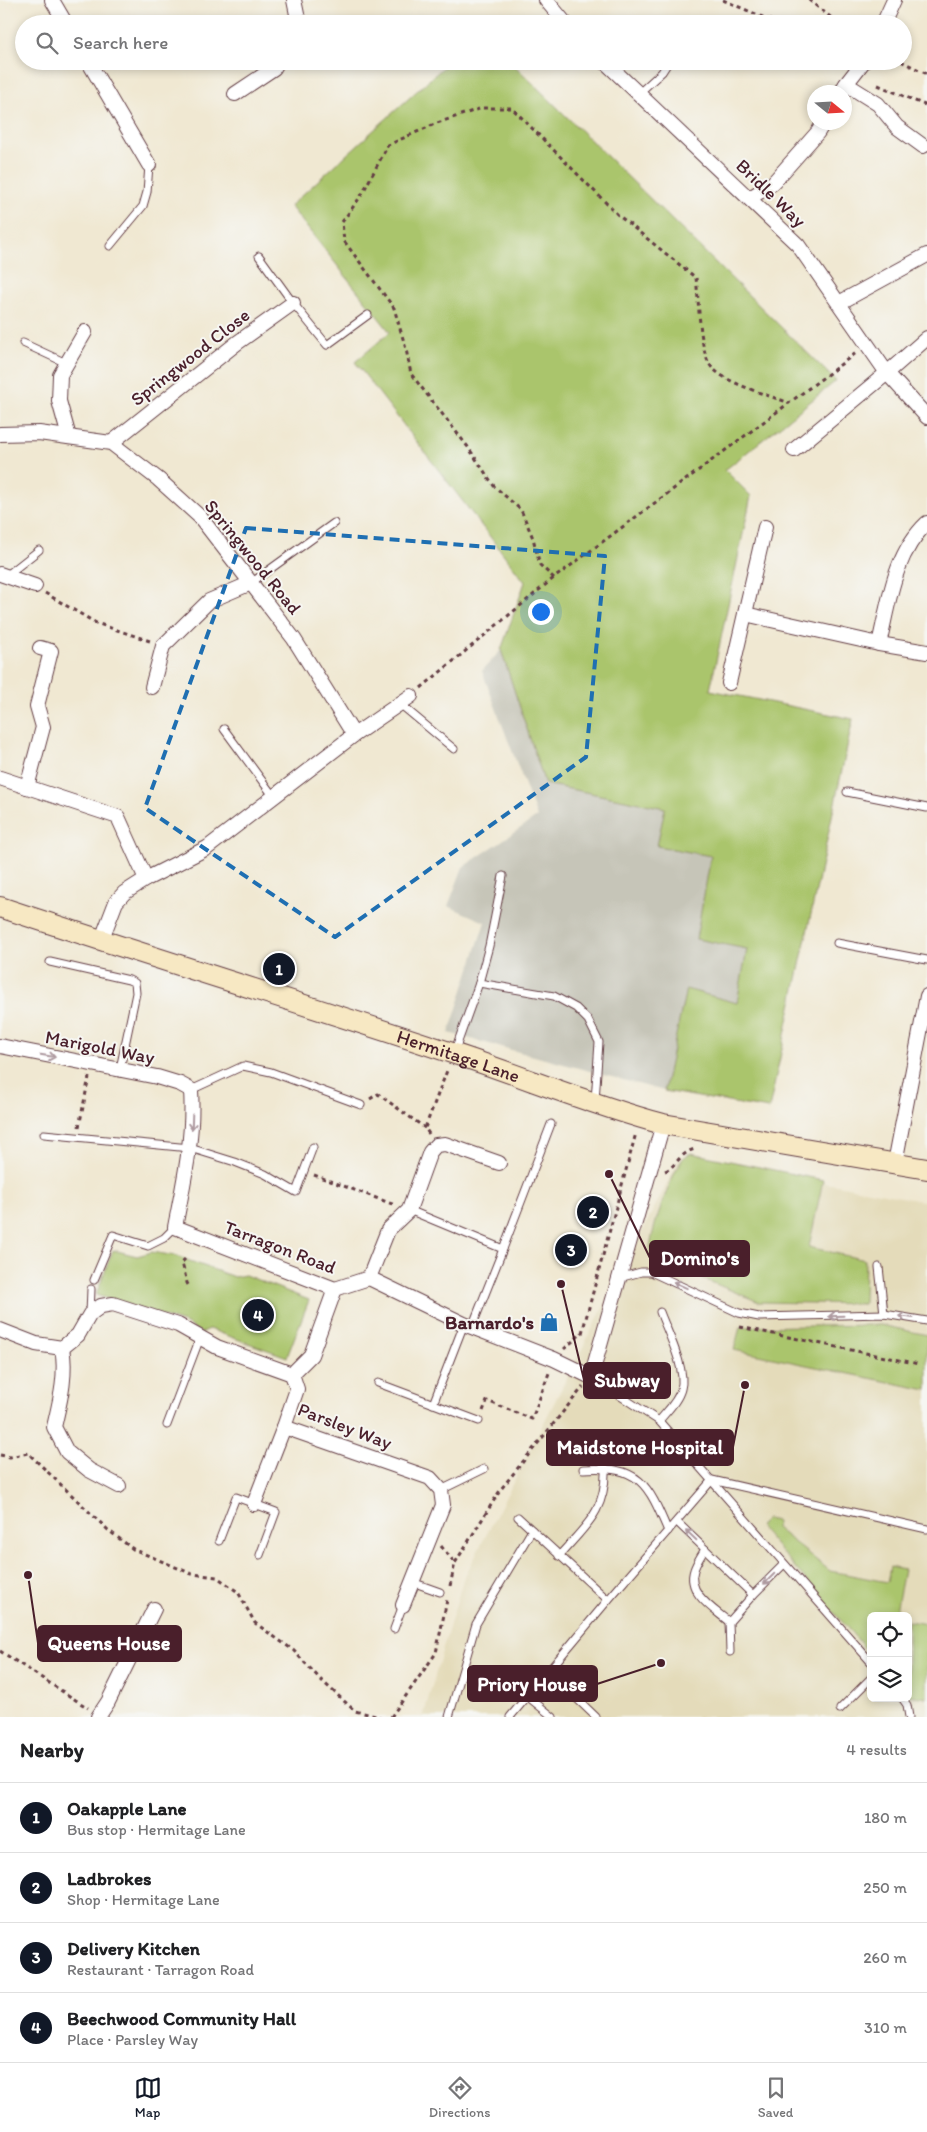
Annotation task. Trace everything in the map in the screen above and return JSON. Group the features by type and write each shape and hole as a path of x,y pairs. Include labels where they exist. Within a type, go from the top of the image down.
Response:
{"main road":[{"name":"Hermitage Lane","path":"0,907 454,1053 594,1104 639,1118 663,1124 927,1169"}],"street":[{"path":"52,0 61,15"},
{"path":"294,0 297,15"},
{"path":"546,0 558,15"},
{"path":"887,15 894,0"},
{"path":"93,70 150,165"},
{"path":"235,94 271,70"},
{"name":"Bridle Way","path":"613,70 798,245 890,376 927,417"},
{"path":"846,85 857,70"},
{"path":"852,92 878,104 897,127 923,146"},
{"path":"750,198 773,183 819,130"},
{"path":"839,303 927,255"},
{"name":"Springwood Close","path":"111,443 237,343 293,303"},
{"path":"68,437 60,401 60,375 84,332"},
{"path":"794,450 890,376 927,338"},
{"name":"Springwood Road","path":"0,434 39,433 111,443 158,479 200,516 252,583 294,639 354,734"},
{"path":"879,644 896,573 907,549 927,523"},
{"path":"729,683 765,527"},
{"path":"3,575 35,586"},
{"path":"152,687 162,646 209,601 252,583"},
{"path":"745,614 879,644 927,652"},
{"path":"27,786 44,727 38,706 51,651 40,648"},
{"path":"102,941 116,902 124,893 146,879 208,848 354,734 406,700"},
{"path":"0,778 118,817 146,879"},
{"path":"895,1163 927,996"},
{"name":"Marigold Way","path":"0,1046 120,1068 165,1079 191,1090"},
{"path":"175,1227 190,1148 193,1118 191,1090"},
{"path":"499,1163 446,1144 436,1145 430,1152 408,1210 388,1230 369,1278 468,1325 554,1359 591,1377 663,1124"},
{"name":"Tarragon Road","path":"175,1227 335,1290 369,1278"},
{"path":"292,1374 311,1355 335,1290"},
{"name":"Parsley Way","path":"90,1314 101,1306 114,1304 178,1325 217,1347 292,1374 297,1389 284,1427 430,1478 441,1490"},
{"path":"0,1330 36,1344 62,1348 78,1335 90,1314"},
{"path":"62,1348 64,1359 62,1389 54,1427 67,1452 89,1470 119,1486"},
{"path":"254,1504 284,1427"},
{"path":"403,1605 443,1505 441,1490"},
{"path":"98,1716 108,1702 154,1609"}],"lane":[{"path":"637,94 663,70"},
{"path":"110,246 143,206 147,192 150,165"},
{"path":"259,256 293,303 327,345 368,315"},
{"path":"23,344 66,364"},
{"path":"252,583 334,523"},
{"path":"3,575 39,550"},
{"path":"406,700 454,749"},
{"path":"224,729 274,798"},
{"path":"847,792 927,808"},
{"path":"454,1053 480,983 503,876"},
{"path":"837,943 927,960"},
{"path":"50,962 135,983 136,992 120,1068"},
{"path":"480,983 554,996 576,1008 588,1020 599,1042 594,1104"},
{"path":"191,1090 243,1066 272,1072 360,1105"},
{"path":"433,1404 502,1249 551,1124"},
{"path":"44,1134 190,1148 236,1162 265,1174 296,1192 313,1147"},
{"path":"408,1210 502,1249"},
{"path":"94,1280 113,1235 148,1246 164,1238 175,1227"},
{"path":"879,1267 884,1314"},
{"path":"619,1278 641,1272 651,1272 739,1313 759,1317 884,1314 927,1321"},
{"path":"90,1314 91,1289"},
{"path":"659,1421 679,1395 682,1381 681,1370 660,1312"},
{"path":"167,1425 200,1338"},
{"path":"591,1377 659,1421 867,1657"},
{"path":"378,1383 479,1421"},
{"path":"559,1556 596,1514 606,1484 605,1467"},
{"path":"583,1469 605,1467 616,1469 642,1482 656,1502 668,1531"},
{"path":"441,1490 484,1469"},
{"path":"510,1717 712,1480"},
{"path":"712,1480 927,1529"},
{"path":"219,1541 236,1497 276,1512 260,1555"},
{"path":"518,1517 608,1600"},
{"path":"677,1522 753,1595"},
{"path":"449,1717 476,1624 532,1530"},
{"path":"705,1549 694,1569 692,1581 697,1594 729,1622"},
{"path":"730,1652 729,1622 784,1564"},
{"path":"412,1582 440,1592"},
{"path":"394,1629 403,1605"},
{"path":"548,1671 596,1717"},
{"path":"840,1709 867,1682"},
{"path":"527,1696 553,1717"},
{"path":"904,1702 909,1717"}],"path":[{"path":"723,0 759,15"},
{"path":"809,0 828,15"},
{"path":"912,66 927,74"},
{"path":"865,70 875,84 927,106"},
{"path":"552,580 540,565 533,538 521,510 494,486 468,447 411,374 394,308 344,241 342,222 361,196 388,145 437,123 482,108 512,108 618,215 696,278 702,340 710,366 732,382 790,403"},
{"path":"406,700 552,580 868,345"},
{"path":"35,586 96,623 162,646"},
{"path":"425,1128 454,1053"},
{"path":"78,1136 92,1064"},
{"path":"360,1105 378,1094 425,1128 436,1145"},
{"path":"479,1421 487,1401 532,1419 554,1359 582,1333 639,1118"},
{"path":"626,1170 648,1177 670,1169 677,1159 690,1150 697,1148"},
{"path":"304,1171 408,1210"},
{"path":"185,1259 182,1262 190,1288"},
{"path":"740,1327 919,1364"},
{"path":"449,1590 455,1563 501,1489 591,1377"},
{"path":"0,1455 10,1456 28,1453 108,1530 134,1549 192,1574 216,1577 238,1592 255,1623 294,1650 321,1680 355,1712 380,1717"},
{"path":"391,1717 436,1653 447,1599"},
{"path":"0,1652 98,1716"}],"highlighted area":[{"path":"246,528 605,556 586,757 335,937 145,808"}],"shaded area":[{"path":"501,650 853,719 769,1109 664,1091 449,1033 485,922 448,906 463,867 537,817 482,671"},
{"path":"681,1156 927,1202 927,1717 423,1717 463,1580"}],"green space":[{"path":"440,70 519,70 836,381 725,470 751,496 710,690 853,719 769,1109 664,1091 686,989 737,1003 747,949 696,939 711,856 657,846 665,808 545,784 501,650 525,582 355,362 390,332 290,206"},
{"path":"691,1153 823,1180 809,1247 865,1260 864,1304 759,1302 651,1257 652,1237 666,1192 682,1160"},
{"path":"113,1250 137,1256 152,1252 176,1256 234,1277 245,1275 309,1300 287,1357 209,1329 201,1333 187,1324 96,1295"},
{"path":"881,1325 927,1335 927,1390 734,1350 740,1327"},
{"path":"767,1519 777,1521 776,1528 830,1571 887,1582 890,1567 904,1570 896,1612 867,1612 867,1650 759,1526"},
{"path":"912,1622 927,1624 927,1698 912,1696"}],"place":[{"name":"Oakapple Lane","path":"279,969"},
{"name":"Domino's","path":"609,1174"},
{"name":"Ladbrokes","path":"593,1212"},
{"name":"Delivery Kitchen","path":"571,1250"},
{"name":"Subway","path":"561,1284"},
{"name":"Beechwood Community Hall","path":"258,1315"},
{"name":"Barnardo's","path":"549,1322"},
{"name":"Maidstone Hospital","path":"745,1385"},
{"name":"Queens House","path":"28,1575"},
{"name":"Priory House","path":"661,1663"}]}
